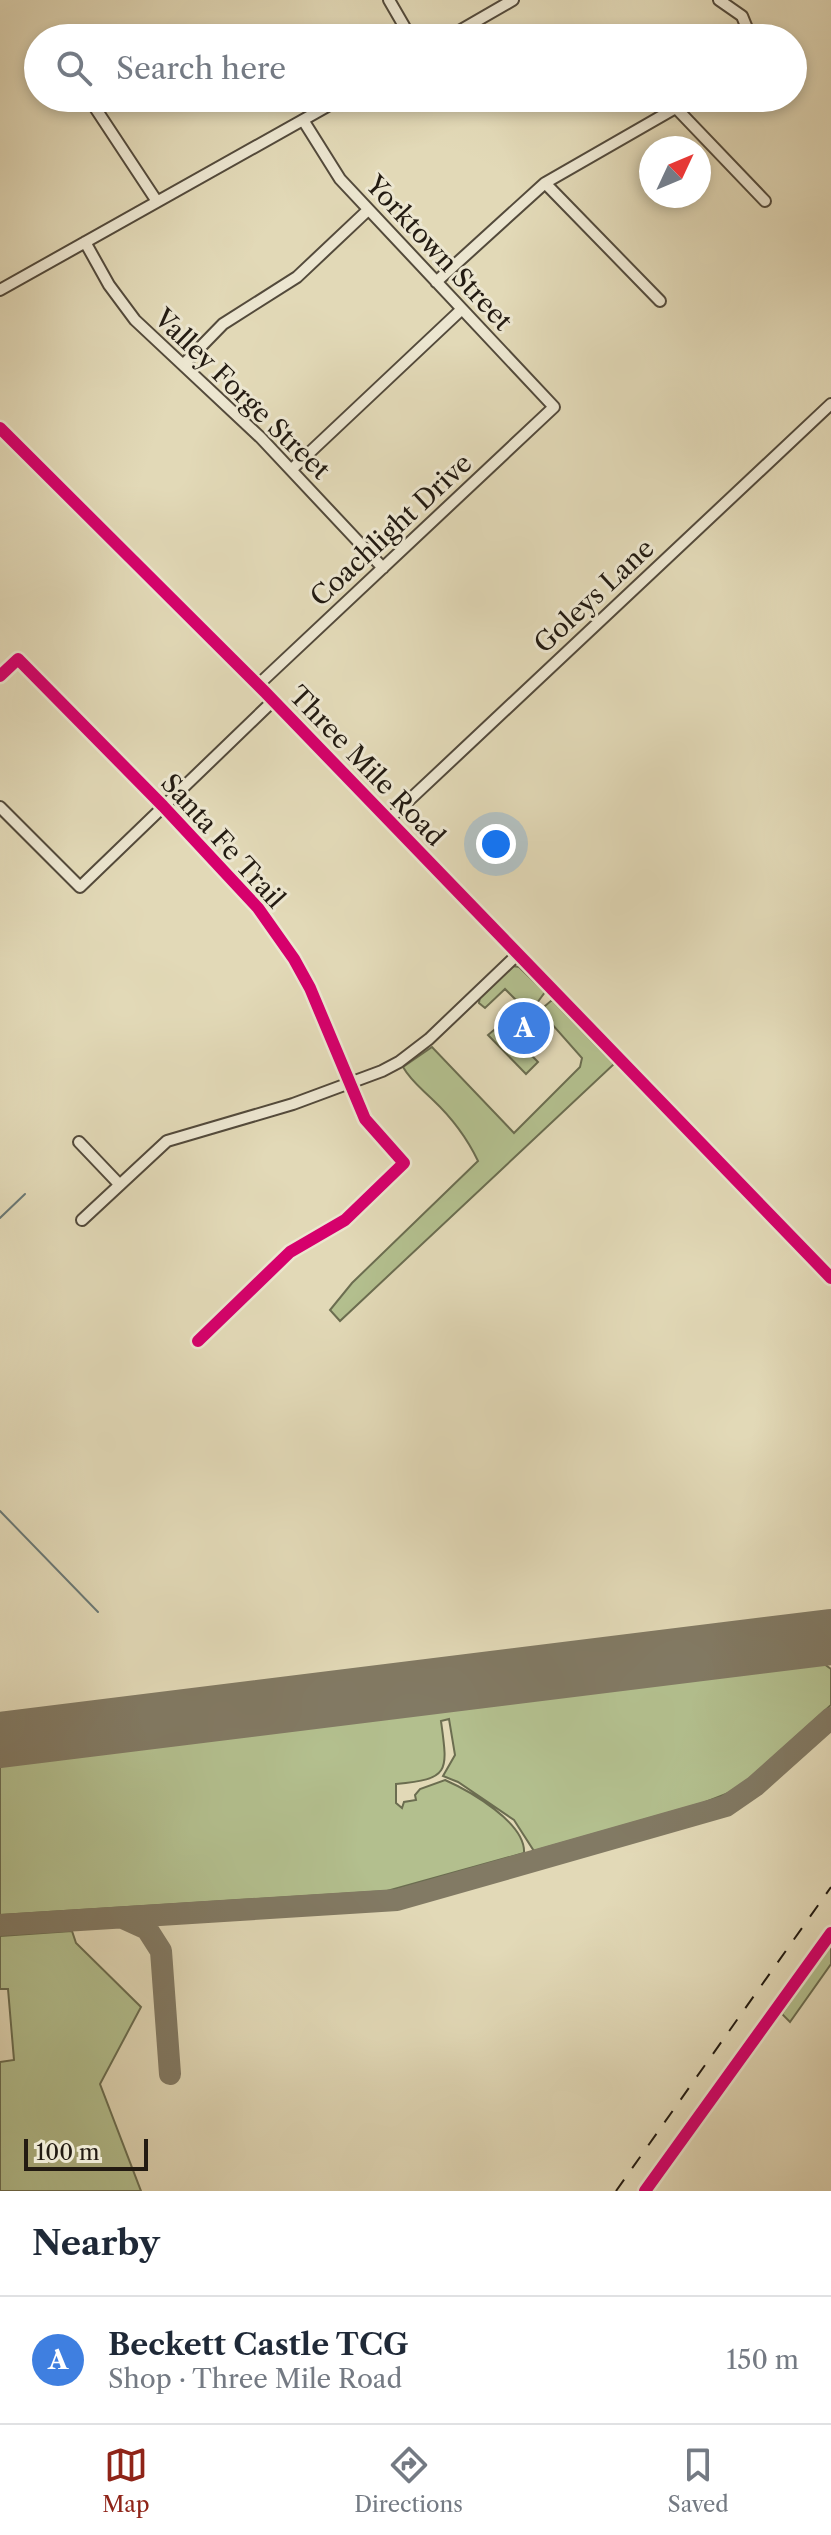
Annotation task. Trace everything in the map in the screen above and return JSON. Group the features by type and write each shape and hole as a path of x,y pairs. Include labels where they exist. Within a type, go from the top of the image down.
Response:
{"street":[{"path":"389,0 403,24"},
{"path":"471,24 513,0"},
{"path":"719,0 742,16 745,24"},
{"path":"98,112 156,200"},
{"path":"0,290 317,112"},
{"path":"436,282 545,183 669,112"},
{"path":"680,112 765,201"},
{"name":"Yorktown Street","path":"303,120 329,164 368,210 554,407"},
{"path":"545,183 660,301"},
{"path":"183,365 223,324 297,277 368,210"},
{"name":"Valley Forge Street","path":"85,242 109,285 135,320 232,410 383,568"},
{"path":"291,470 462,309"},
{"name":"Goleys Lane","path":"388,820 831,404"},
{"name":"Coachlight Drive","path":"258,685 554,407"},
{"name":"Three Mile Road","path":"0,428 258,685 831,1278"},
{"name":"Santa Fe Trail","path":"0,676 18,659 238,884 277,933 310,988 365,1119 404,1163 345,1220 290,1252 198,1341"},
{"path":"0,807 80,887 273,701"},
{"path":"82,1220 157,1148 179,1136 293,1104 349,1084 382,1071 414,1052 518,954"},
{"path":"79,1142 119,1184"}],"green space":[{"path":"512,966 519,967 545,992 537,1003 523,1007 505,989 485,1008 479,1003 480,996"},
{"path":"552,1000 614,1064 340,1321 330,1310 352,1283 478,1161 452,1121 403,1067 432,1047 514,1133 580,1067 582,1058 543,1014 545,1006"},
{"path":"501,1024 538,1062 526,1074 488,1035"},
{"path":"810,1658 831,1669 831,1705 748,1780 731,1792 703,1803 534,1851 514,1820 458,1782 443,1776 455,1755 449,1719 441,1721 445,1752 441,1770 427,1779 396,1784 396,1803 402,1808 404,1802 416,1800 415,1795 420,1789 445,1780 495,1809 516,1830 524,1853 387,1891 0,1915 0,1758"},
{"path":"72,1931 76,1943 141,2007 100,2084 141,2191 0,2191 0,2062 14,2060 8,1989 0,1989 0,1936"},
{"path":"831,1944 831,1964 790,2022 782,2014"}],"waterway":[{"path":"0,1218 25,1194"},
{"path":"0,1511 98,1612"}],"taxiway":[{"path":"0,1925 397,1900 726,1806 755,1786 831,1718"},
{"path":"125,1919 147,1929 161,1951 170,2074"}],"runway":[{"path":"0,1740 831,1637"}],"railway":[{"path":"616,2191 831,1887"}],"cycle path":[{"path":"0,428 265,692 831,1278"},
{"path":"0,676 18,659 258,908 310,988 365,1119 404,1163 345,1220 290,1252 198,1341"},
{"path":"645,2191 831,1933"}],"place":[{"name":"Beckett Castle TCG","path":"524,1028"}]}
